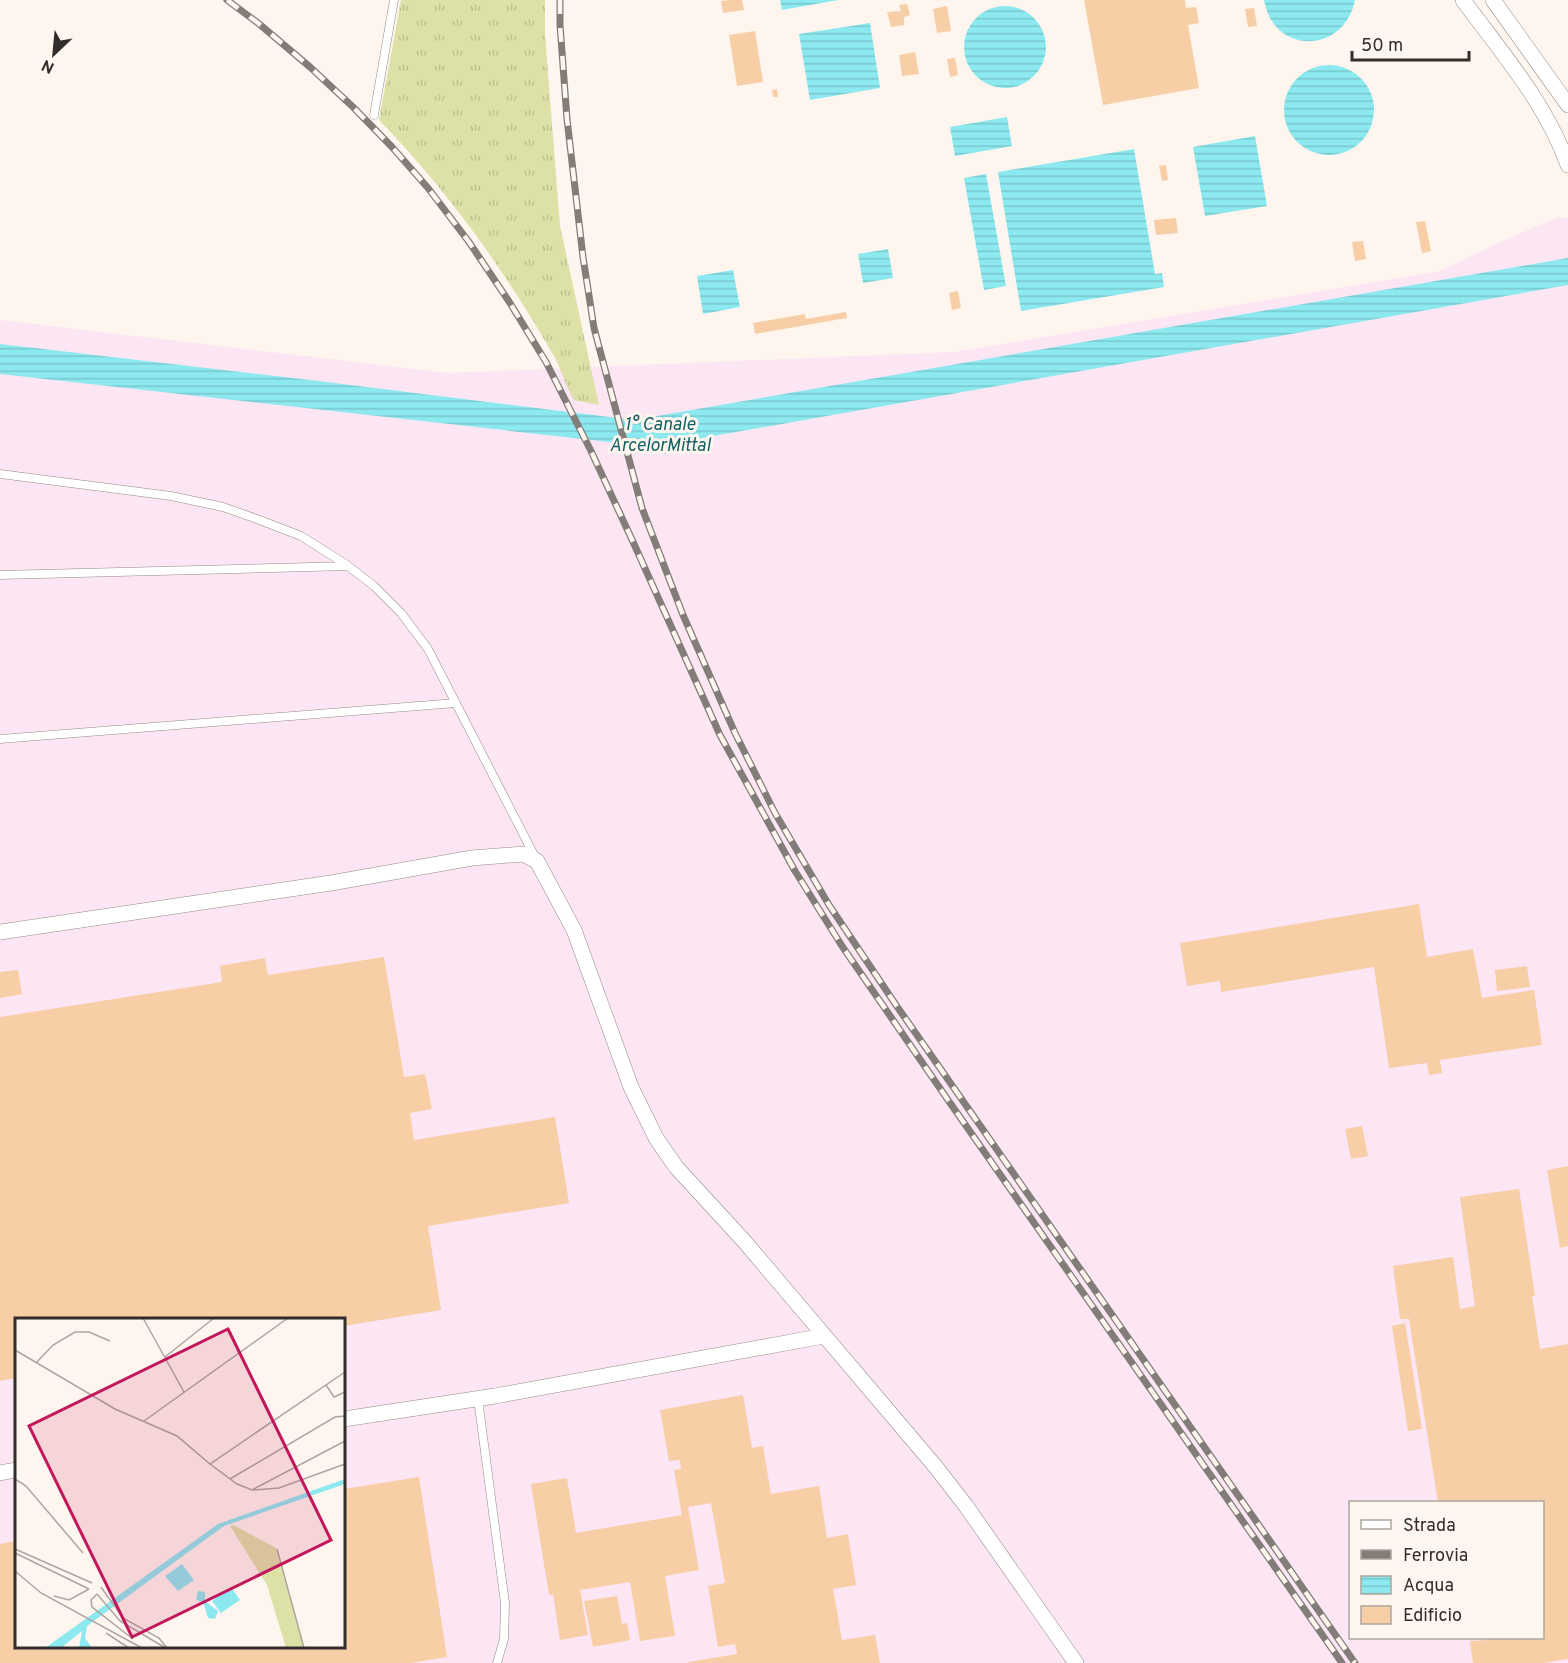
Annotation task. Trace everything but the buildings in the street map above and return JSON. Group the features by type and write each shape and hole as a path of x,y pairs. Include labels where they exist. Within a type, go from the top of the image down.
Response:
{"street":[{"path":"1462,0 1538,104 1553,130 1568,165"},
{"path":"1493,0 1568,105"},
{"path":"0,932 331,883 472,858 523,854 537,861 574,930 631,1087 656,1138 676,1167 744,1241 912,1438 966,1506 1076,1663"},
{"path":"345,1419 478,1399 824,1336"},
{"path":"0,1473 15,1470"}],"lane":[{"path":"374,115 394,0"},
{"path":"0,474 171,496 223,507 301,536 348,566 374,586 401,613 428,649 537,861"},
{"path":"0,575 348,566"},
{"path":"0,739 456,703"},
{"path":"478,1399 505,1603 504,1639 497,1663"}],"shaded area":[{"path":"1559,217 1568,218 1568,1663 0,1663 0,320 448,373 953,352 1440,271"}],"green space":[{"path":"401,0 545,0 545,34 560,226 599,405 574,400 555,358 496,264 429,175 379,120"}],"water":[{"path":"780,0 838,0 782,10"},
{"path":"1264,0 1355,0 1348,18 1337,31 1324,39 1309,41 1294,39 1280,31 1270,18"},
{"path":"997,6 1013,6 1028,13 1039,24 1046,39 1043,63 1034,76 1013,88 997,88 982,81 971,70 964,55 964,39 971,24 982,13"},
{"path":"870,23 880,88 810,100 799,34"},
{"path":"1320,65 1338,65 1354,72 1367,85 1374,101 1374,119 1367,135 1354,148 1338,155 1320,155 1304,148 1291,135 1284,119 1284,101 1291,85 1304,72"},
{"path":"1007,117 1012,146 955,156 950,127"},
{"path":"1255,136 1267,206 1205,216 1193,147"},
{"path":"1134,149 1155,274 1162,273 1164,287 1021,311 998,172"},
{"path":"986,174 1006,286 984,290 964,178"},
{"path":"888,249 893,278 863,283 858,254"},
{"name":"1° Canale ArcelorMittal","path":"1568,258 1568,285 702,438 676,446 666,454 610,442 0,374 0,344 634,420"},
{"path":"733,270 740,307 703,314 697,276"}],"railway":[{"path":"227,0 310,67 392,147 428,188 469,242 510,303 546,362 591,451 720,735 795,871 842,946 948,1100 1342,1663"},
{"path":"560,0 567,119 583,257 594,328 642,508 683,615 735,733 775,813 829,905 896,1005 1355,1663"}]}
